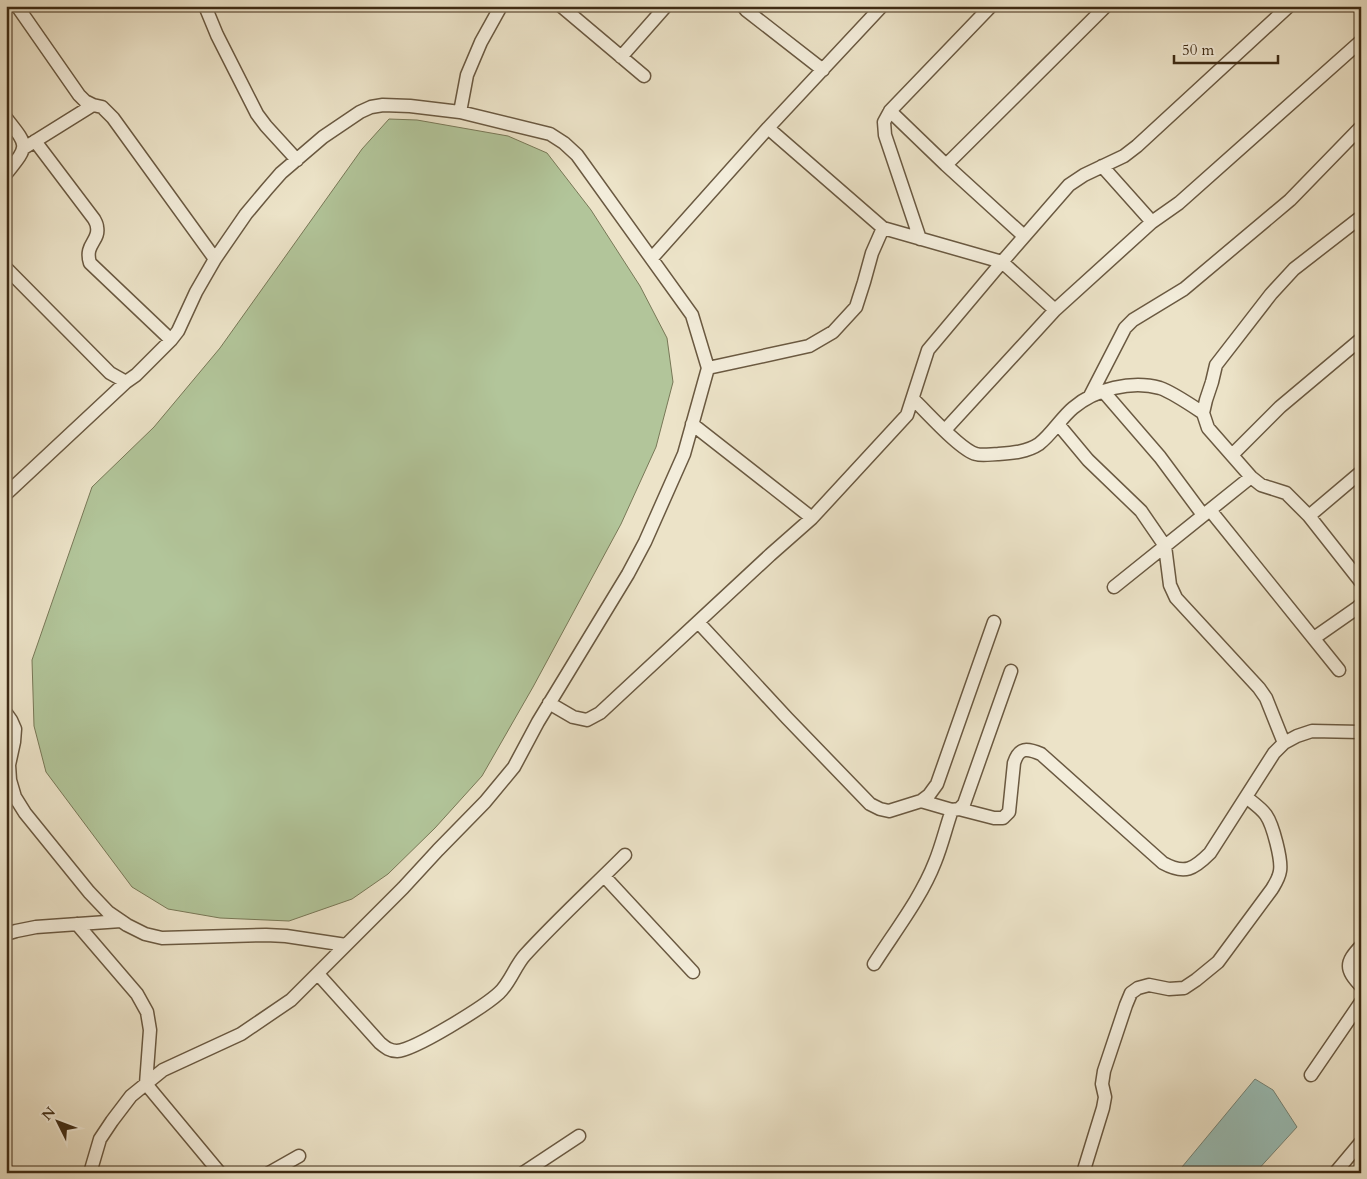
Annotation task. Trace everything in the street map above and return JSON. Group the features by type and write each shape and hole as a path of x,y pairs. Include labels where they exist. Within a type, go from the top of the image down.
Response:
{"street":[{"path":"17,6 79,95 85,101 102,108 114,118 215,259"},
{"path":"205,6 217,35 257,114 297,160"},
{"path":"460,112 467,75 481,42 501,6"},
{"path":"561,6 644,76"},
{"path":"620,56 666,6"},
{"path":"743,6 823,70"},
{"path":"652,258 768,128 882,6"},
{"path":"920,239 885,135 884,122 890,110 992,6"},
{"path":"946,165 1106,6"},
{"path":"549,703 573,717 587,720 600,713 812,518 907,415 928,350 1069,185 1084,175 1124,156 1137,146 1289,6"},
{"path":"945,430 1056,310 1152,222 1186,196 1361,41"},
{"path":"6,174 19,158 24,148 93,105"},
{"path":"6,494 126,382 136,375 171,340 178,331 196,292 215,259 246,214 281,173 323,137 360,112 371,107 383,105 410,106 460,112 550,134 564,143 578,155 692,315 708,368 684,454 645,542 628,574 549,703 514,767 485,802 403,888 291,1000 241,1034 163,1070 131,1096 100,1140 90,1173"},
{"path":"890,110 946,165 1024,236"},
{"path":"6,118 22,139 24,148"},
{"path":"1090,396 1125,328 1133,320 1184,289 1290,200 1361,127"},
{"path":"768,128 883,228 1002,262 1056,310"},
{"path":"35,141 94,219 98,228 97,236 89,249 90,263 171,340"},
{"path":"1102,166 1152,222"},
{"path":"1361,217 1294,269 1271,294 1216,366 1203,413 1208,428 1251,477 1261,485 1286,493 1309,516 1361,582"},
{"path":"708,368 809,346 833,332 856,307 872,253 883,228"},
{"path":"6,268 110,373 126,382"},
{"path":"1232,455 1280,407 1361,339"},
{"path":"912,399 963,446 976,455 1030,449 1039,443 1073,408 1090,396 1103,390 1146,384 1162,388 1203,413"},
{"path":"1103,390 1314,638 1339,670"},
{"path":"692,424 812,518"},
{"path":"1058,424 1088,460 1141,511 1165,546 1170,585 1176,598 1259,688 1266,698 1284,743"},
{"path":"1309,516 1361,472"},
{"path":"1114,587 1251,477"},
{"path":"1314,638 1361,604"},
{"path":"698,622 786,718 870,804 889,811 921,801 929,795 937,784 994,622"},
{"path":"874,964 926,882 955,810 964,804 1011,671"},
{"path":"6,714 11,720 14,729 14,742 9,765 10,780 15,797 25,813 89,892 108,912 126,925 145,934 162,938 276,935 346,945"},
{"path":"921,801 955,810 1003,818 1009,812 1016,756 1021,751 1030,749 1041,754 1163,863 1173,868 1186,870 1198,864 1210,852 1274,753 1284,743 1312,731 1361,732"},
{"path":"1083,1173 1103,1108 1105,1097 1102,1084 1104,1071 1131,993 1138,988 1150,985 1170,989 1184,988 1196,980 1218,962 1272,889 1277,879 1280,870 1272,828 1262,810 1246,797"},
{"path":"318,974 380,1043 388,1049 396,1051 407,1049 444,1030 495,997 523,957 625,854"},
{"path":"604,876 693,972"},
{"path":"6,934 36,927 121,921"},
{"path":"77,924 137,994 147,1012 150,1030 146,1084 220,1173"},
{"path":"1361,946 1352,956 1348,965 1352,976 1361,986"},
{"path":"1312,1075 1361,1002"},
{"path":"523,1173 579,1136"},
{"path":"1335,1173 1361,1142"},
{"path":"269,1173 299,1156"}],"green space":[{"path":"389,119 417,120 508,136 547,153 591,210 640,286 667,338 673,382 656,447 621,524 533,687 482,776 435,828 388,874 352,899 289,921 220,918 168,909 132,887 46,772 34,726 32,660 92,487 154,427 220,348 362,149"}],"water":[{"path":"1255,1079 1273,1090 1297,1127 1255,1173 1177,1173"}]}
